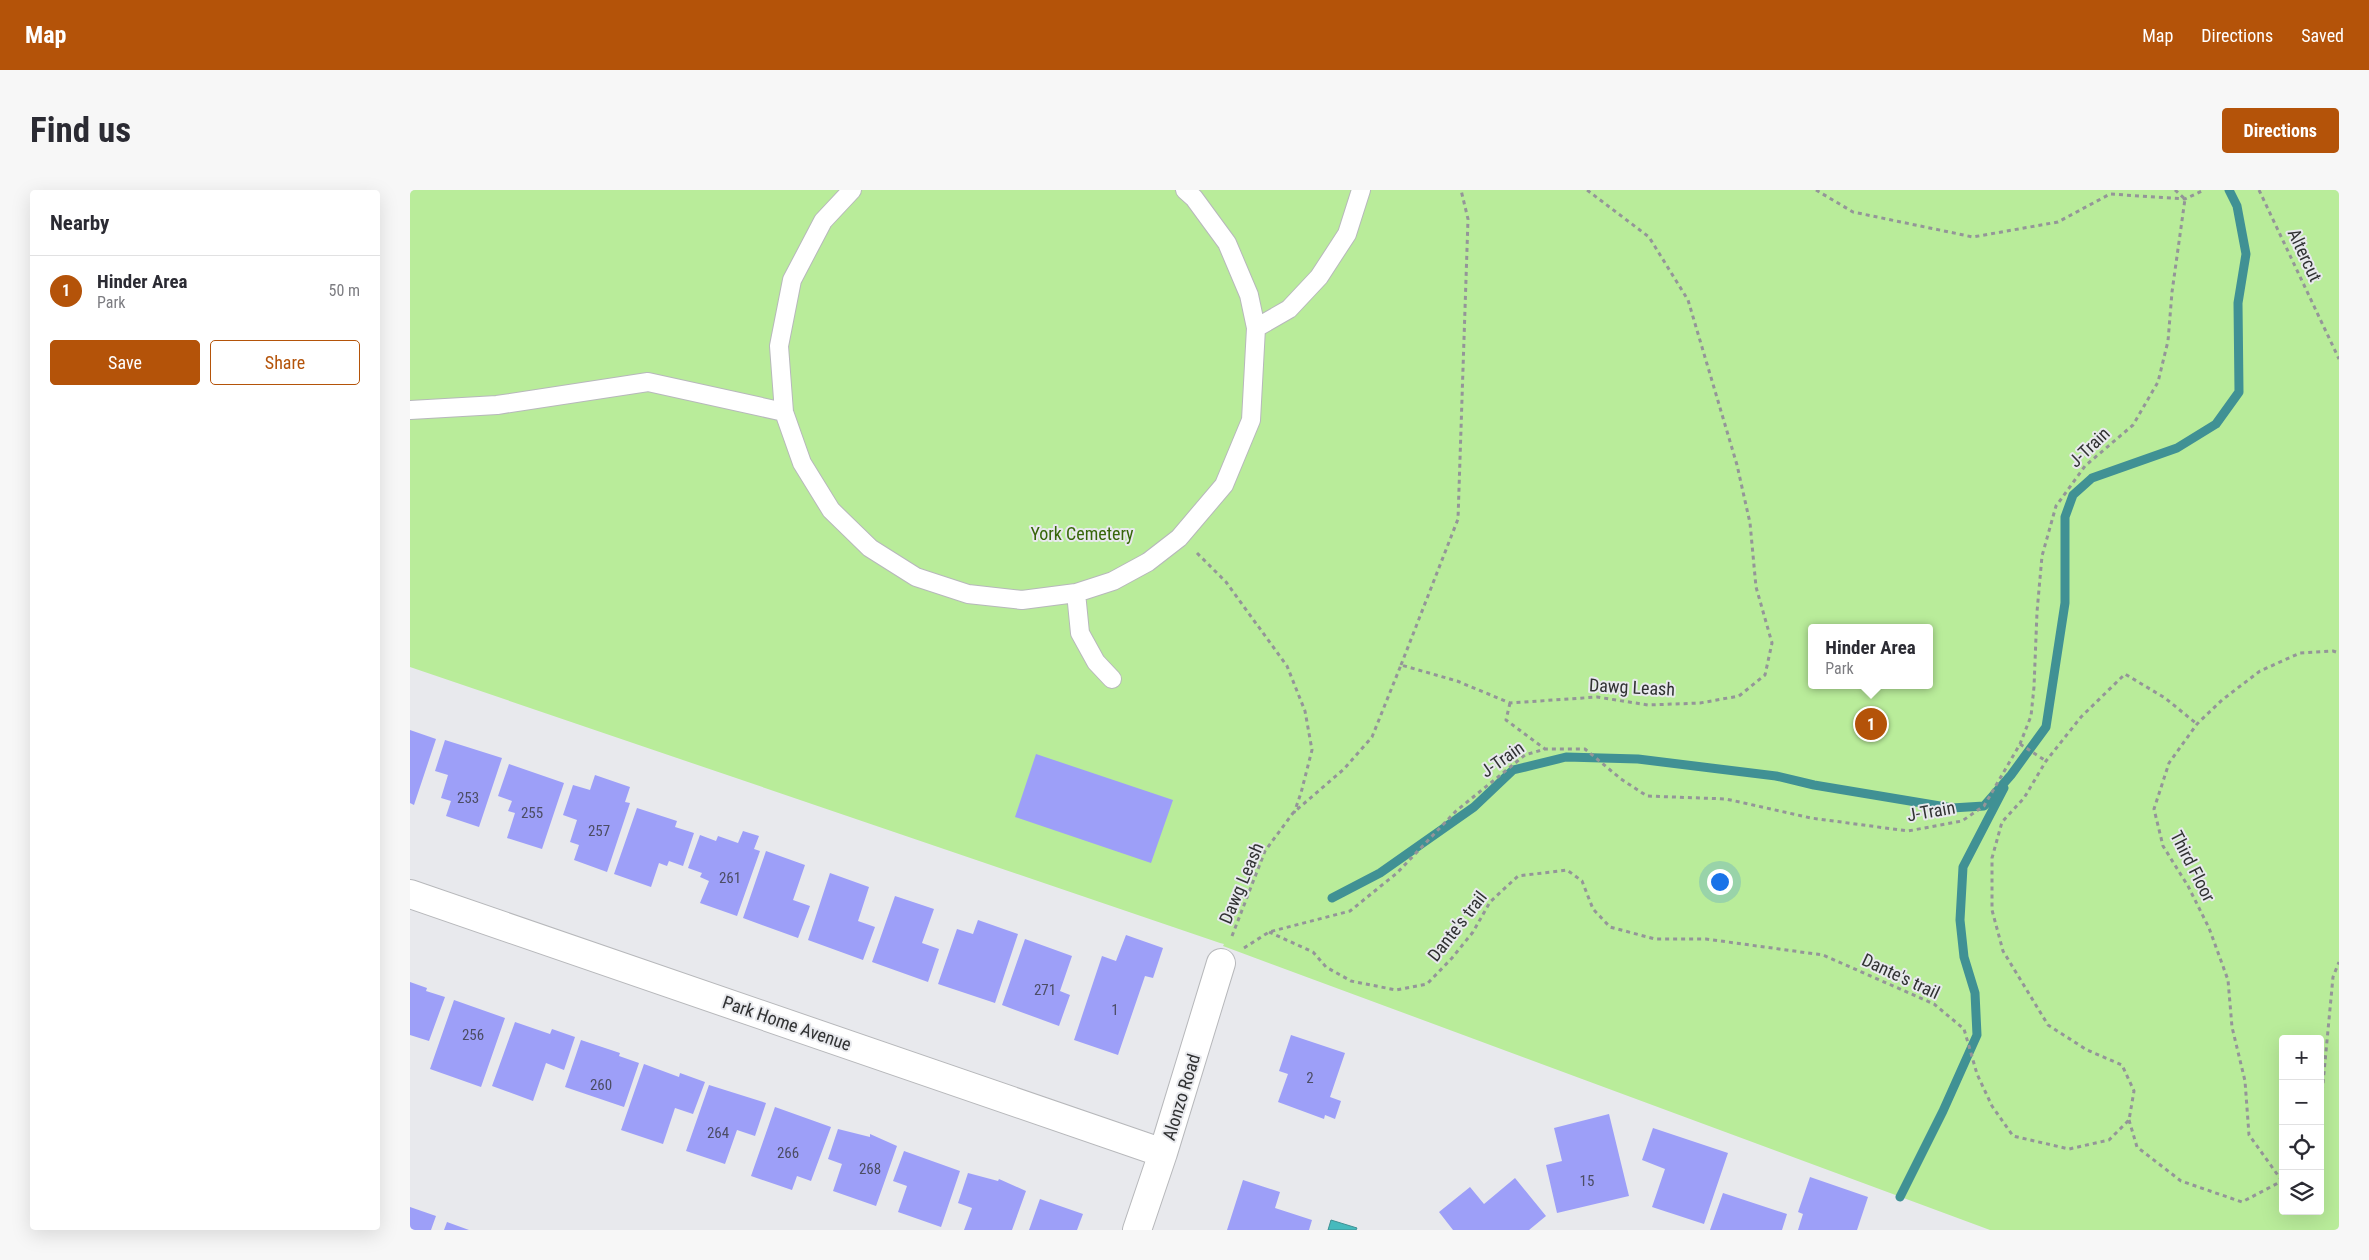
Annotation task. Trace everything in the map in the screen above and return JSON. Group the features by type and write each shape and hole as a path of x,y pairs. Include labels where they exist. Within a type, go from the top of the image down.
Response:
{"street":[{"name":"Park Home Avenue","path":"410,894 1164,1153"},
{"name":"Alonzo Road","path":"1137,1230 1164,1153 1222,963"}],"lane":[{"path":"852,190 822,221 792,280 779,346 784,412 802,463 831,510 870,548 916,577 968,594 1022,600 1076,593 1113,581 1148,562 1179,538 1224,485 1251,420 1256,328 1249,295 1227,243 1194,198 1185,190"},
{"path":"1256,328 1289,309 1319,277 1347,234 1361,190"},
{"path":"410,410 497,405 648,382 784,412"},
{"path":"1076,593 1080,633 1096,662 1112,680"}],"path":[{"path":"1401,665 1458,519 1468,219 1461,190"},
{"name":"Dawg Leash","path":"1222,963 1250,895 1265,851 1293,813 1344,769 1372,737 1401,665 1457,681 1510,703 1597,697 1648,706 1700,704 1739,696 1765,675 1772,643 1756,587 1750,523 1737,465 1688,300 1649,237 1587,190"},
{"path":"1816,190 1853,212 1973,236 2058,222 2110,194 2185,199 2204,190"},
{"path":"2175,190 2185,199"},
{"name":"Altercut","path":"2259,190 2339,359"},
{"name":"J-Train","path":"1269,932 1350,911 1397,873 1456,811 1525,755 1545,749 1585,749 1646,796 1726,799 1811,818 1908,831 1962,821 1984,806 2020,744 2031,716 2042,556 2056,506 2085,466 2133,425 2158,382 2168,341 2172,292 2185,199"},
{"path":"1179,538 1203,558 1226,582 1287,666 1305,711 1312,750 1301,793 1293,813"},
{"name":"Third Floor","path":"2279,1175 2250,1135 2245,1082 2232,1027 2228,980 2210,928 2188,886 2163,846 2154,809 2169,763 2197,724 2222,700 2260,671 2300,653 2333,651 2339,653"},
{"path":"2197,724 2165,698 2126,674 2081,717 2046,761 2024,798 2002,822 1992,858 1992,910 2003,951 2048,1025 2087,1050 2122,1065 2134,1092 2129,1120 2137,1147 2181,1181 2242,1202 2279,1183"},
{"path":"1510,703 1506,720 1545,749"},
{"path":"2020,744 2046,761"},
{"name":"Dante's trail","path":"1269,932 1313,952 1326,967 1351,980 1396,990 1427,984 1473,932 1490,902 1518,876 1567,870 1582,881 1593,909 1610,927 1655,939 1706,939 1823,955 1934,1004 1964,1029 1978,1074 1992,1106 2013,1136 2069,1149 2109,1140 2129,1120"},
{"path":"2323,1080 2333,977 2339,962"}],"green space":[{"name":"York Cemetery","path":"410,190 2339,190 2339,1230 1990,1230 1223,946 1224,944 410,667"}],"water":[{"path":"1331,1220 1357,1228 1356,1230 1328,1230"}],"building":[{"path":"410,730 436,739 414,805 410,803"},
{"path":"445,740 502,758 479,827 446,816 451,801 441,798 448,775 435,771"},
{"path":"1036,754 1173,800 1151,863 1015,817"},
{"path":"509,764 564,783 542,849 507,838 515,813 508,811 512,801 498,796"},
{"path":"595,775 630,787 625,802 630,803 607,872 574,860 579,845 570,842 577,820 563,815 573,785 590,790"},
{"path":"637,808 677,821 675,827 694,833 683,866 669,861 667,866 659,863 651,887 614,874"},
{"path":"743,831 759,836 754,849 760,851 737,916 700,903 709,881 700,877 702,873 688,868 700,835 716,841 718,836 738,843"},
{"path":"766,851 805,865 793,900 810,906 798,938 743,918"},
{"path":"830,873 869,887 858,921 875,927 863,960 808,940"},
{"path":"895,896 934,909 922,943 939,949 928,982 872,962"},
{"path":"978,920 1018,934 995,1003 938,984 957,929 973,934"},
{"path":"1126,935 1163,948 1153,978 1145,976 1118,1055 1074,1040 1102,956 1116,961"},
{"path":"1025,939 1072,956 1060,991 1070,995 1059,1026 1002,1005"},
{"path":"410,982 427,988 426,991 445,997 429,1041 410,1035"},
{"path":"454,1000 505,1018 481,1087 430,1069"},
{"path":"515,1022 550,1034 552,1029 575,1037 564,1070 546,1063 533,1101 492,1086"},
{"path":"1291,1035 1345,1053 1330,1097 1341,1101 1335,1119 1325,1115 1324,1119 1278,1102 1288,1074 1279,1071"},
{"path":"581,1040 620,1053 619,1056 639,1063 624,1107 565,1087"},
{"path":"644,1064 679,1077 680,1073 705,1082 693,1114 675,1108 663,1144 621,1130"},
{"path":"709,1085 766,1103 755,1136 737,1130 725,1164 686,1151"},
{"path":"775,1107 831,1127 811,1181 797,1176 792,1190 751,1176"},
{"path":"1609,1114 1629,1196 1557,1213 1546,1165 1562,1161 1554,1128"},
{"path":"1653,1128 1728,1153 1704,1224 1652,1207 1665,1169 1642,1160"},
{"path":"838,1129 870,1137 870,1134 897,1146 876,1206 833,1191 842,1164 828,1159"},
{"path":"904,1151 960,1171 941,1227 898,1212 907,1186 893,1181"},
{"path":"968,1173 998,1181 999,1179 1026,1191 1012,1230 964,1230 972,1208 958,1203"},
{"path":"1810,1177 1868,1197 1857,1230 1798,1230 1803,1214 1798,1212"},
{"path":"1515,1178 1546,1216 1529,1230 1453,1230 1439,1212 1470,1187 1484,1204"},
{"path":"1243,1180 1280,1192 1275,1208 1312,1220 1309,1230 1227,1230"},
{"path":"1723,1193 1787,1214 1782,1230 1710,1230"},
{"path":"1040,1199 1083,1214 1077,1230 1029,1230"},
{"path":"410,1207 436,1216 431,1230 410,1230"},
{"path":"447,1222 469,1230 444,1230"}],"waterway":[{"path":"1332,898 1380,873 1474,807 1513,770 1566,757 1638,759 1776,776 1814,785 1952,808 1984,806 2011,775 2046,727 2065,603 2065,517 2073,495 2092,478 2177,448 2216,424 2239,392 2238,303 2246,254 2237,206 2229,190"},
{"path":"1900,1197 1943,1111 1977,1035 1975,993 1964,957 1960,920 1963,867 2004,788"}],"place":[{"name":"Hinder Area","path":"1871,724"}]}
